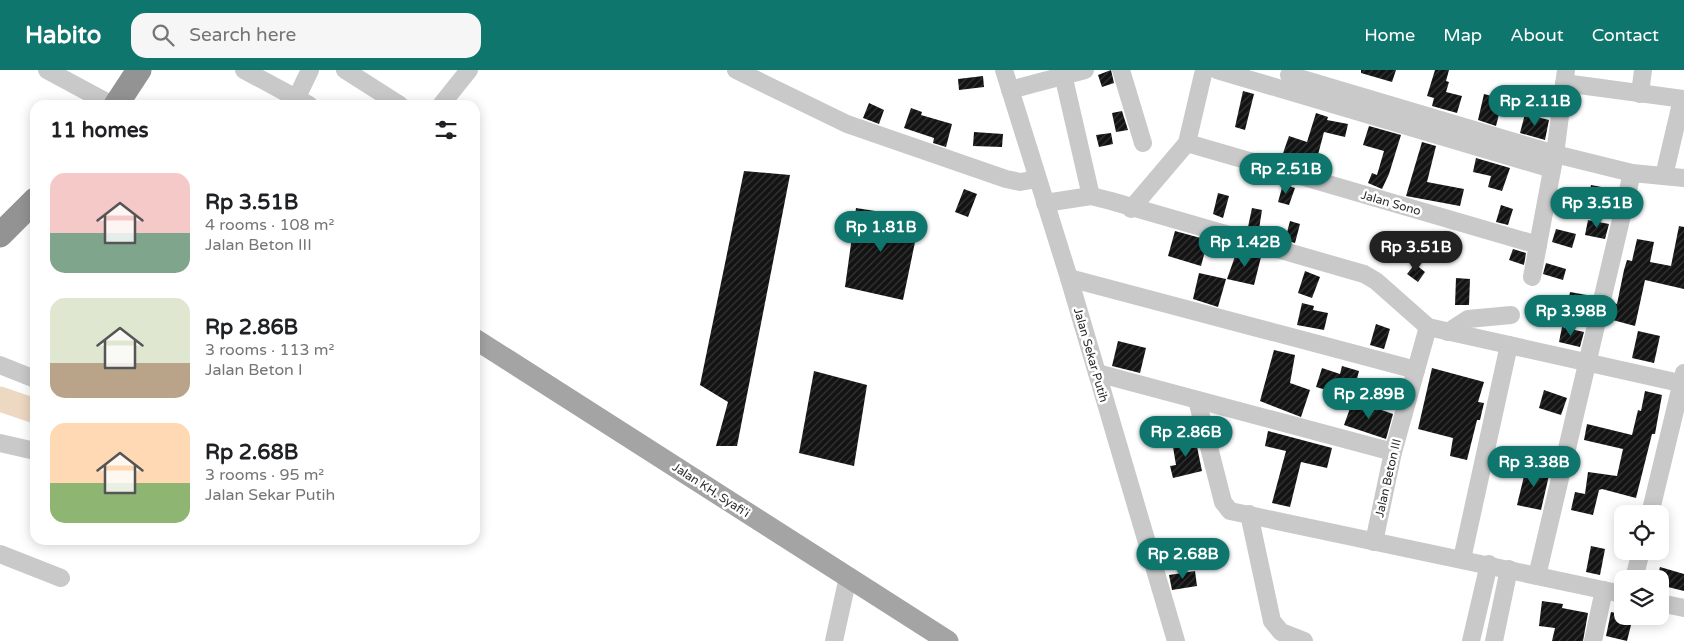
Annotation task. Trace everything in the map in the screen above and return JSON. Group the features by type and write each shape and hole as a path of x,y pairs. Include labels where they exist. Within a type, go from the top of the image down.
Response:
{"highway":[{"path":"123,100 139,70"},
{"path":"0,235 30,205"}],"main road":[{"name":"Jalan KH. Syafi'i","path":"480,341 945,640"}],"street":[{"path":"47,70 114,100"},
{"path":"244,70 301,100"},
{"path":"303,100 310,70"},
{"path":"345,70 392,100"},
{"path":"446,100 469,70"},
{"name":"Jalan Sekar Putih","path":"1004,70 1069,278 1176,641"},
{"path":"1010,90 1063,73 1085,70"},
{"path":"1121,70 1144,143"},
{"path":"1130,208 1187,143 1204,70"},
{"path":"1217,70 1288,79 1553,162 1684,178"},
{"path":"1640,94 1643,70"},
{"path":"743,71 847,124 1006,179 1020,182 1037,179"},
{"path":"1063,73 1091,196"},
{"path":"1532,277 1553,162 1564,74 1640,94 1683,99 1664,176"},
{"name":"Jalan Sono","path":"1187,143 1538,246"},
{"path":"1537,576 1589,363 1632,173"},
{"path":"1045,203 1091,196 1111,201 1364,274 1376,281 1428,327 1589,363 1683,380 1652,505"},
{"path":"1069,278 1416,370"},
{"path":"1448,332 1468,319 1512,315"},
{"name":"Jalan Beton III","path":"1374,542 1393,452 1428,327"},
{"path":"1462,559 1509,345"},
{"path":"0,365 30,377"},
{"path":"1097,373 1393,452"},
{"path":"1197,400 1225,505 1230,511 1374,542 1489,564 1614,592"},
{"path":"0,442 30,450"},
{"path":"1248,514 1272,621 1281,632 1304,641"},
{"path":"0,554 61,578"},
{"path":"1471,641 1489,564"},
{"path":"1494,641 1509,569"},
{"path":"834,641 848,577"},
{"path":"1593,641 1604,590"},
{"path":"1669,605 1684,608"}],"building":[{"path":"1111,70 1114,83 1102,87 1098,75"},
{"path":"1361,70 1396,70 1392,82 1361,73"},
{"path":"1435,70 1449,70 1446,81 1449,82 1446,92 1462,96 1457,113 1432,106 1434,98 1427,96"},
{"path":"983,76 984,87 959,90 958,79"},
{"path":"1243,91 1254,94 1245,130 1235,127"},
{"path":"1484,94 1503,99 1496,126 1478,120"},
{"path":"869,103 884,110 879,124 863,118"},
{"path":"911,108 922,112 921,115 952,124 946,147 933,143 934,138 904,128"},
{"path":"1122,111 1128,130 1116,132 1112,113"},
{"path":"1316,113 1328,117 1327,120 1348,124 1345,137 1324,132 1315,166 1281,159 1289,136 1307,142"},
{"path":"1525,114 1549,120 1545,140 1520,133"},
{"path":"1369,126 1401,135 1389,174 1382,189 1368,183 1372,173 1377,175 1384,151 1363,145"},
{"path":"974,132 1003,134 1002,147 973,146"},
{"path":"1111,133 1113,144 1099,147 1096,135"},
{"path":"1422,142 1436,146 1427,182 1464,189 1460,206 1406,196"},
{"path":"1476,158 1510,168 1502,191 1488,187 1491,176 1473,172"},
{"path":"744,171 790,175 737,446 716,446 728,402 700,385"},
{"path":"1283,184 1295,188 1289,205 1278,202"},
{"path":"1591,185 1617,190 1614,203 1588,198"},
{"path":"964,189 977,194 968,217 955,212"},
{"path":"1218,193 1229,196 1223,218 1213,214"},
{"path":"1501,205 1513,209 1508,225 1496,222"},
{"path":"856,208 920,218 903,300 845,287"},
{"path":"1252,208 1262,210 1259,229 1248,227"},
{"path":"1588,220 1609,224 1605,239 1585,235"},
{"path":"1290,221 1300,224 1295,243 1285,240"},
{"path":"1679,226 1684,227 1684,289 1645,280 1635,326 1609,319 1613,303 1617,304 1627,260 1632,261 1637,239 1654,242 1650,262 1671,266"},
{"path":"1556,229 1576,234 1572,248 1552,242"},
{"path":"1175,231 1208,240 1201,266 1168,256"},
{"path":"1513,249 1526,253 1524,265 1509,260"},
{"path":"1237,251 1261,257 1254,285 1227,279"},
{"path":"1546,263 1566,269 1563,280 1543,274"},
{"path":"1415,264 1425,272 1418,282 1407,274"},
{"path":"1305,271 1320,277 1312,298 1298,293"},
{"path":"1199,273 1226,279 1218,307 1193,299"},
{"path":"1456,278 1470,279 1469,305 1455,305"},
{"path":"1570,292 1592,296 1589,307 1568,302"},
{"path":"1302,303 1314,306 1313,310 1328,313 1324,330 1297,325"},
{"path":"1376,324 1390,329 1384,349 1370,345"},
{"path":"1562,327 1584,332 1580,347 1559,342"},
{"path":"1638,331 1660,336 1654,363 1632,358"},
{"path":"1118,341 1146,348 1140,373 1112,366"},
{"path":"1274,350 1295,355 1290,383 1310,390 1301,417 1260,401"},
{"path":"1342,366 1359,371 1354,390 1332,384 1330,391 1316,387 1322,368 1340,374"},
{"path":"1432,368 1484,382 1478,402 1484,403 1480,420 1477,420 1467,460 1450,456 1453,438 1418,429"},
{"path":"814,371 867,385 854,466 799,453"},
{"path":"1544,390 1567,398 1561,415 1539,408"},
{"path":"1645,391 1662,395 1655,434 1652,434 1636,498 1602,489 1599,490 1593,515 1571,510 1575,492 1585,494 1588,472 1617,476 1623,449 1584,440 1587,424 1632,435 1638,410 1641,411"},
{"path":"1353,400 1393,414 1386,439 1344,425"},
{"path":"1268,431 1332,448 1327,468 1301,462 1290,507 1272,503 1286,451 1265,446"},
{"path":"1195,437 1202,471 1173,478 1170,466 1176,465 1172,441"},
{"path":"1527,464 1550,471 1541,510 1517,505"},
{"path":"1591,546 1605,549 1600,575 1586,572"},
{"path":"1660,567 1684,574 1684,591 1669,587 1669,570 1659,570"},
{"path":"1195,571 1197,586 1172,590 1169,575"},
{"path":"1542,601 1563,604 1562,608 1588,613 1583,641 1552,641 1555,628 1539,626"},
{"path":"1611,612 1614,613 1614,625 1631,625 1627,641 1606,636"}],"waterway":[{"path":"0,399 30,409"}]}
